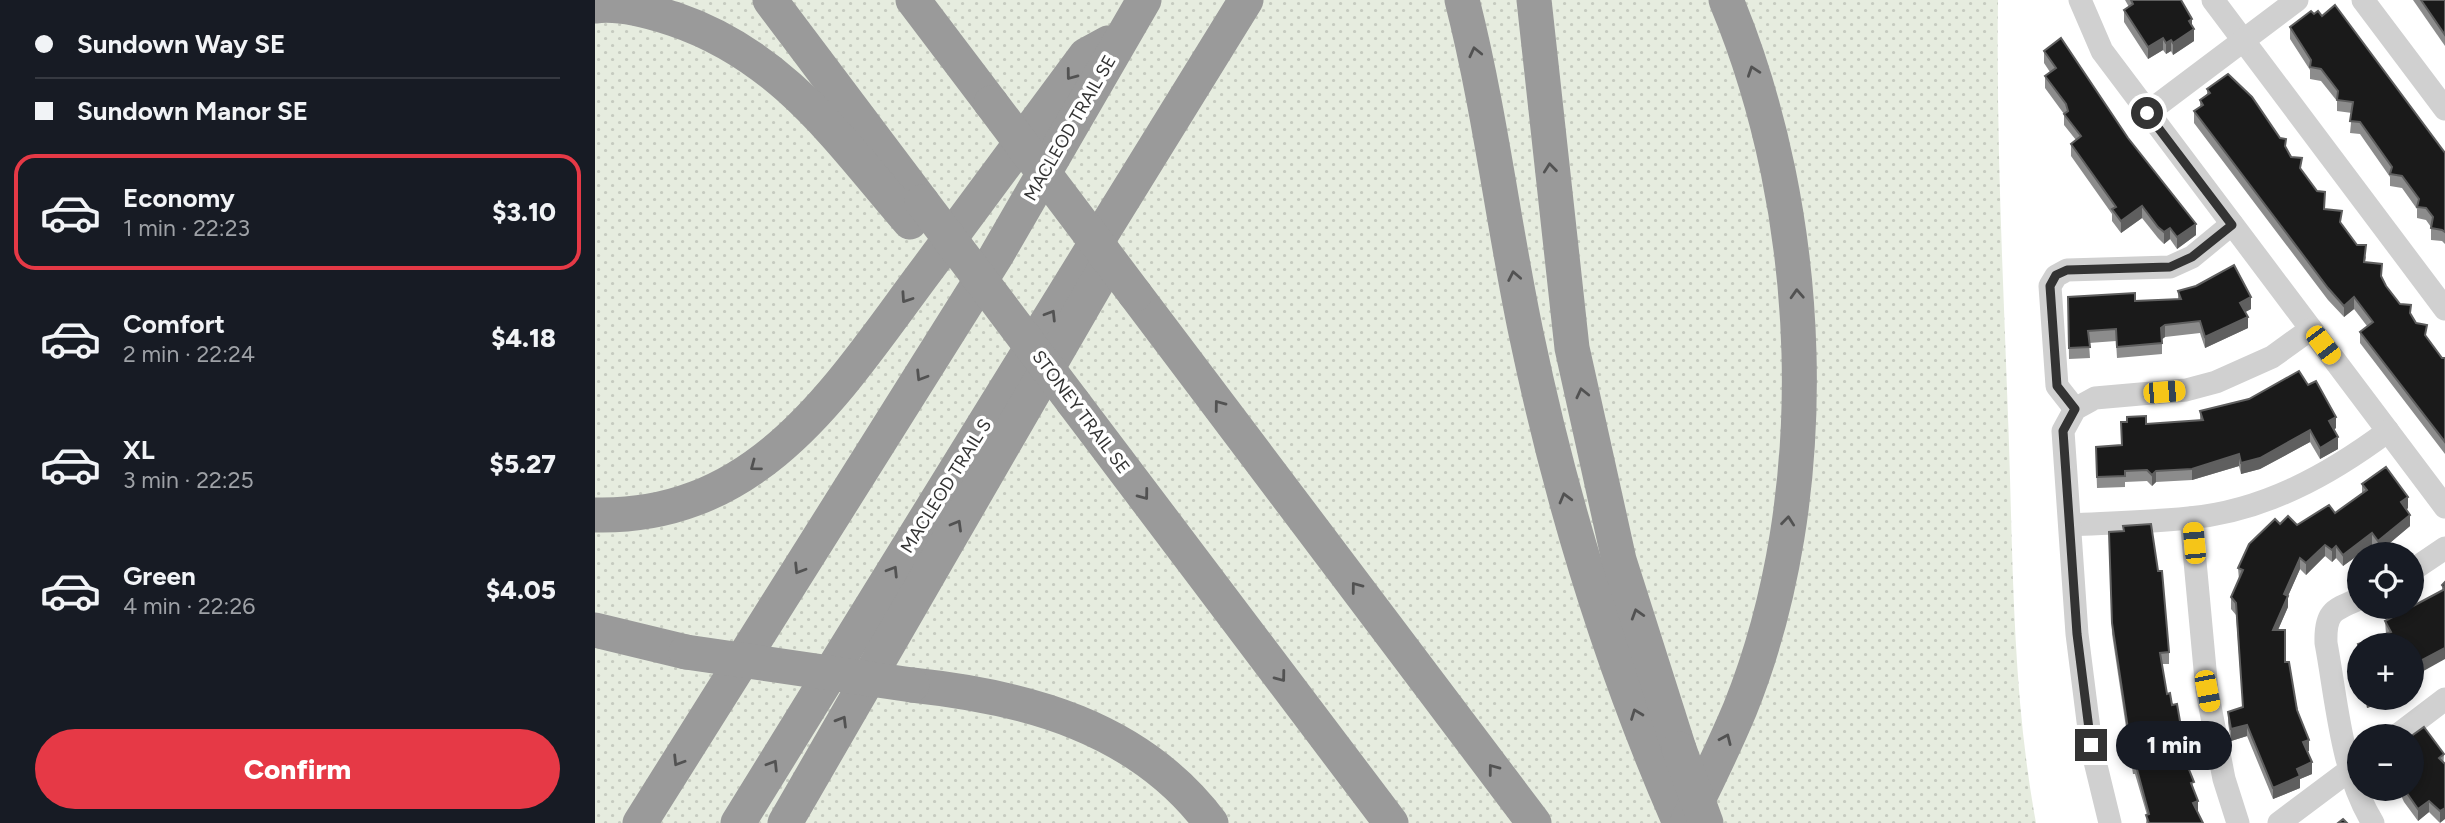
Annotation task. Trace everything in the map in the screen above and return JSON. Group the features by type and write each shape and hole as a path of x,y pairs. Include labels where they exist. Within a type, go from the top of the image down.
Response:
{"highway":[{"name":"STONEY TRAIL SE","path":"770,0 916,212 1043,362 1391,823"},
{"path":"913,0 1534,823"},
{"name":"MACLEOD TRAIL SE","path":"639,823 996,256 1144,0"},
{"path":"785,823 800,792 1085,308 1132,217 1154,149 1246,0"},
{"path":"1462,0 1482,90 1519,301 1555,459 1599,612 1670,763 1706,823"},
{"path":"1534,0 1572,348 1619,560 1670,763 1680,823"},
{"path":"1687,823 1740,707 1766,627 1788,532 1800,348 1797,283 1780,172 1761,95 1726,0"},
{"path":"595,6 651,11 727,40 779,76 916,212"},
{"path":"595,515 617,516 679,506 734,481 789,440 876,342 912,289 1086,55 1123,34"},
{"name":"MACLEOD TRAIL S","path":"738,823 1154,149"},
{"path":"595,630 686,652 1007,698 1105,735 1135,751 1191,797 1211,823"}],"street":[{"path":"2080,0 2102,51 2445,507"},
{"path":"2213,0 2445,309"},
{"path":"2147,113 2297,0"},
{"path":"2363,0 2445,109"},
{"path":"2075,409 2057,386 2050,286 2056,275 2067,270 2170,267 2192,257 2232,225"},
{"path":"2110,823 2091,745 2078,648 2063,431 2075,409 2095,398 2186,390 2216,382 2272,357 2311,330"},
{"path":"2071,525 2191,518 2266,501 2309,483 2353,457 2388,431"},
{"path":"2191,518 2207,691 2224,779 2238,823"},
{"path":"2424,562 2445,548"},
{"path":"2347,605 2332,613 2325,623 2347,729"},
{"path":"2414,724 2443,705"},
{"path":"2279,823 2347,773"},
{"path":"2361,801 2373,823"}],"shaded area":[{"path":"595,0 1998,0 1999,167 2015,634 2028,776 2036,823 595,823"}],"building":[{"path":"2131,0 2181,0 2192,19 2189,21 2194,29 2173,43 2171,40 2166,43 2163,38 2148,47 2124,10 2133,4"},
{"path":"2421,0 2445,0 2445,35"},
{"path":"2335,5 2445,153 2445,232 2431,228 2433,217 2426,208 2417,207 2419,199 2402,176 2390,174 2392,167 2360,122 2350,121 2353,102 2337,100 2338,91 2321,69 2310,67 2311,60 2290,27 2311,11 2314,14 2318,11 2322,16"},
{"path":"2061,38 2128,138 2196,224 2177,237 2170,228 2164,232 2158,227 2142,206 2121,221 2112,209 2116,207 2071,144 2081,136 2064,114 2068,111 2066,104 2045,76 2056,68 2044,51"},
{"path":"2228,74 2252,97 2280,138 2286,139 2285,146 2291,157 2302,158 2300,168 2317,191 2325,192 2324,209 2342,211 2340,222 2357,245 2366,245 2364,262 2382,264 2381,276 2386,286 2400,304 2411,305 2410,313 2416,323 2427,325 2425,335 2442,358 2445,358 2445,442 2360,332 2373,322 2354,297 2344,306 2328,288 2194,111 2203,105 2200,100 2210,93 2207,89"},
{"path":"2234,265 2251,297 2240,303 2248,317 2205,337 2200,321 2165,325 2161,328 2162,343 2117,347 2116,329 2088,331 2090,347 2069,348 2068,297 2135,293 2135,301 2181,299 2178,291 2196,286"},
{"path":"2299,371 2308,385 2316,381 2336,417 2329,421 2338,437 2320,448 2310,430 2260,458 2241,463 2239,454 2192,469 2156,471 2152,475 2147,470 2125,471 2125,476 2097,477 2096,447 2122,445 2121,422 2127,422 2127,417 2146,416 2146,424 2203,420 2200,411 2249,399"},
{"path":"2386,467 2408,497 2401,502 2410,515 2378,541 2372,533 2360,542 2347,542 2347,552 2343,555 2336,546 2332,550 2325,545 2306,563 2300,558 2284,594 2288,596 2273,630 2285,630 2285,662 2289,662 2297,710 2309,740 2303,742 2312,762 2297,769 2300,776 2273,788 2247,725 2231,729 2228,712 2243,707 2236,603 2231,597 2243,570 2238,568 2249,544 2275,519 2280,524 2288,516 2297,525 2329,505 2335,513 2367,490 2362,484"},
{"path":"2151,524 2158,571 2162,571 2169,652 2160,653 2167,694 2170,693 2172,705 2177,704 2188,767 2194,782 2191,783 2198,801 2193,803 2203,823 2149,823 2146,815 2149,814 2133,762 2112,623 2109,532 2124,531 2123,526"},
{"path":"2445,589 2445,648 2424,659 2424,633 2388,633 2391,632 2385,621 2424,619 2424,600"},
{"path":"2424,727 2444,754 2439,758 2445,764 2445,808 2440,811 2429,801 2418,809 2412,801 2424,801"}],"route":[{"path":"2091,745 2077,634 2063,431 2068,417 2075,409 2057,386 2050,286 2056,275 2067,270 2170,267 2192,257 2232,225 2147,113"}]}
